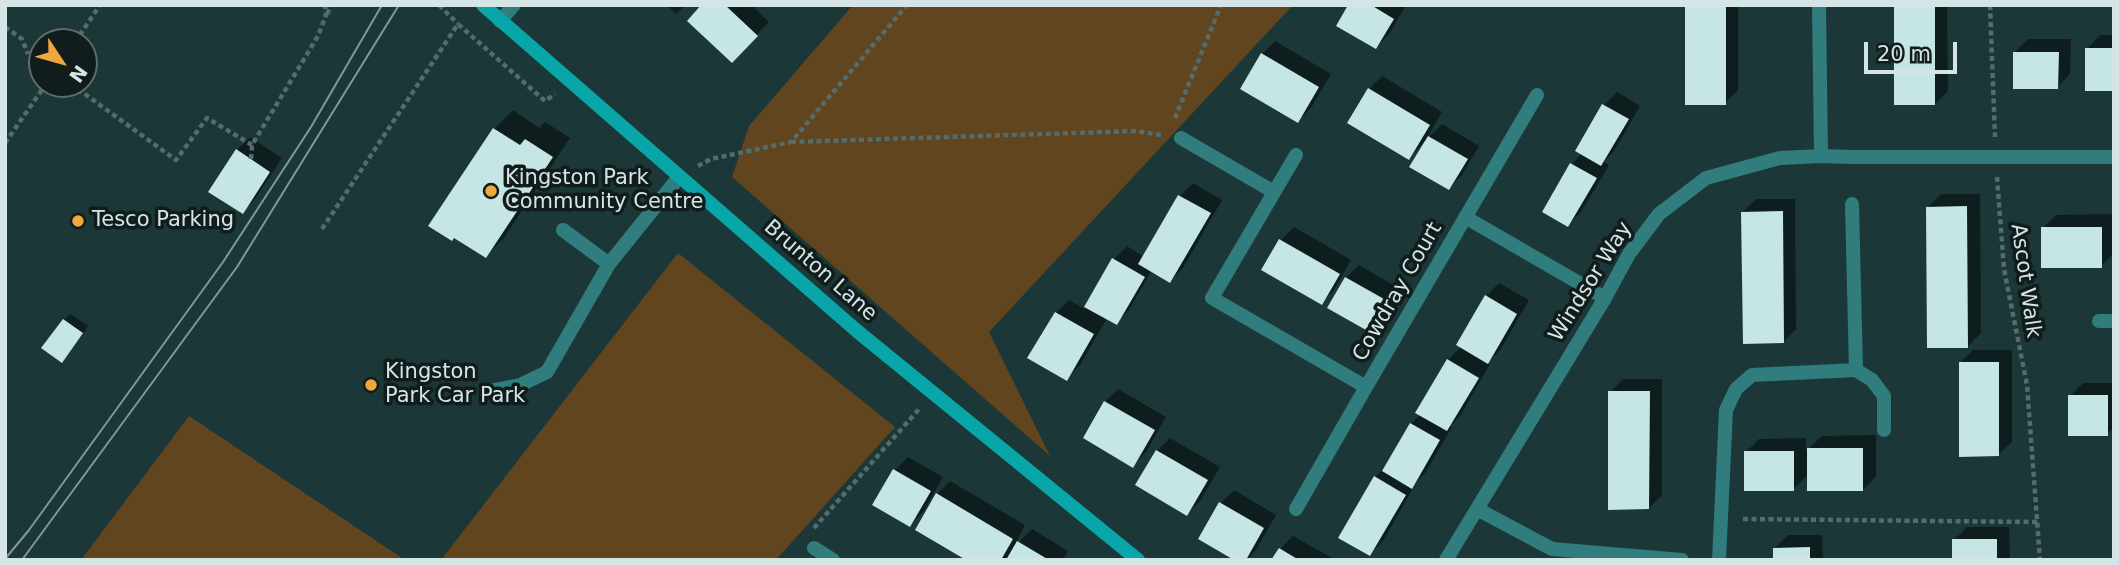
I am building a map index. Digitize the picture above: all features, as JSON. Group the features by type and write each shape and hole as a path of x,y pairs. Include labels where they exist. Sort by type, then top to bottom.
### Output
{"street":[{"name":"Brunton Lane","path":"483,5 858,331 1138,560"},
{"path":"500,22 514,5"},
{"path":"1819,5 1821,156"},
{"name":"Cowdray Court","path":"1296,509 1537,95"},
{"path":"1174,137 1274,192"},
{"name":"Cowdray Court","path":"1296,155 1212,298 1366,387"},
{"name":"Windsor Way","path":"1446,560 1629,254 1659,214 1706,178 1780,158 2114,157"},
{"path":"489,391 520,385 547,372 609,264 679,177"},
{"path":"1852,204 1856,370"},
{"name":"Cowdray Court","path":"1465,217 1605,298"},
{"path":"563,230 609,264"},
{"path":"1719,560 1726,410 1736,389 1752,375 1856,370 1872,380 1884,396 1884,430"},
{"path":"1477,509 1552,550 1682,560"},
{"path":"814,548 833,560"}],"path":[{"path":"84,28 100,5"},
{"path":"326,5 326,15"},
{"path":"251,159 252,145 318,36 332,5"},
{"path":"439,5 545,101 571,83"},
{"path":"791,142 907,5"},
{"path":"679,177 711,159 791,142 1137,131 1174,137 1221,5"},
{"name":"Ascot Walk","path":"1990,5 1995,157 2004,269 2027,385 2040,560"},
{"path":"322,229 458,24"},
{"path":"5,27 22,39 28,54"},
{"path":"5,143 36,98"},
{"path":"90,98 176,160 207,118 252,145"},
{"path":"811,531 934,392"},
{"path":"1721,519 2038,522"}],"shaded area":[{"path":"853,5 1293,5 989,332 1050,456 732,177 749,126"},
{"path":"678,253 895,427 776,560 441,560"},
{"path":"189,416 405,560 81,560"}],"building":[{"path":"701,5 725,5 758,36 732,63 687,21"},
{"path":"1348,5 1371,5 1394,19 1376,49 1336,26"},
{"path":"1685,5 1726,5 1726,105 1685,105"},
{"path":"1894,5 1935,5 1935,105 1894,105"},
{"path":"2085,48 2114,48 2114,91 2085,91"},
{"path":"2013,52 2059,52 2058,89 2013,89"},
{"path":"1261,53 1319,87 1298,123 1240,89"},
{"path":"1368,88 1430,125 1409,160 1347,123"},
{"path":"1602,104 1629,119 1601,166 1575,151"},
{"name":"Kingston Park Community Centre","path":"493,128 520,145 525,139 553,157 486,258 428,226"},
{"path":"1428,136 1468,159 1449,190 1409,167"},
{"path":"236,149 270,172 243,214 208,192"},
{"path":"1570,163 1597,178 1568,227 1542,212"},
{"path":"1178,195 1211,213 1170,283 1138,264"},
{"path":"1967,206 1968,348 1927,348 1926,207"},
{"path":"1783,211 1784,343 1743,344 1741,212"},
{"path":"2041,227 2102,227 2102,268 2041,268"},
{"path":"1279,239 1340,274 1322,305 1261,270"},
{"path":"1112,258 1145,277 1117,325 1084,307"},
{"path":"1345,277 1384,299 1366,330 1327,308"},
{"path":"1485,295 1517,314 1488,364 1456,345"},
{"path":"1055,312 1094,334 1067,381 1027,358"},
{"path":"63,319 83,333 62,363 41,348"},
{"path":"1447,359 1479,378 1447,431 1415,413"},
{"path":"1959,362 1999,362 1999,456 1959,457"},
{"path":"1608,391 1650,391 1649,509 1608,510"},
{"path":"2068,395 2108,395 2108,436 2068,436"},
{"path":"1104,401 1155,430 1133,468 1083,438"},
{"path":"1410,423 1440,440 1412,489 1382,471"},
{"path":"1807,448 1863,448 1863,491 1807,491"},
{"path":"1156,450 1208,480 1187,516 1135,485"},
{"path":"1744,451 1794,451 1794,491 1744,491"},
{"path":"893,469 931,491 910,527 872,505"},
{"path":"1374,476 1406,495 1370,556 1338,538"},
{"path":"936,493 1013,539 1001,560 966,560 915,530"},
{"path":"1219,502 1264,528 1246,560 1234,560 1198,539"},
{"path":"1952,539 1997,539 1997,560 1952,560"},
{"path":"1017,541 1049,560 1006,560"},
{"path":"1810,547 1810,560 1773,560 1773,548"},
{"path":"1279,548 1299,560 1271,560"}],"tram line":[{"path":"5,559 29,530 223,262 311,127 382,5"},
{"path":"22,560 237,267 399,5"}],"place":[{"name":"Kingston Park Community Centre","path":"491,191"},
{"name":"Tesco Parking","path":"78,221"},
{"name":"Kingston Park Car Park","path":"371,385"}]}
